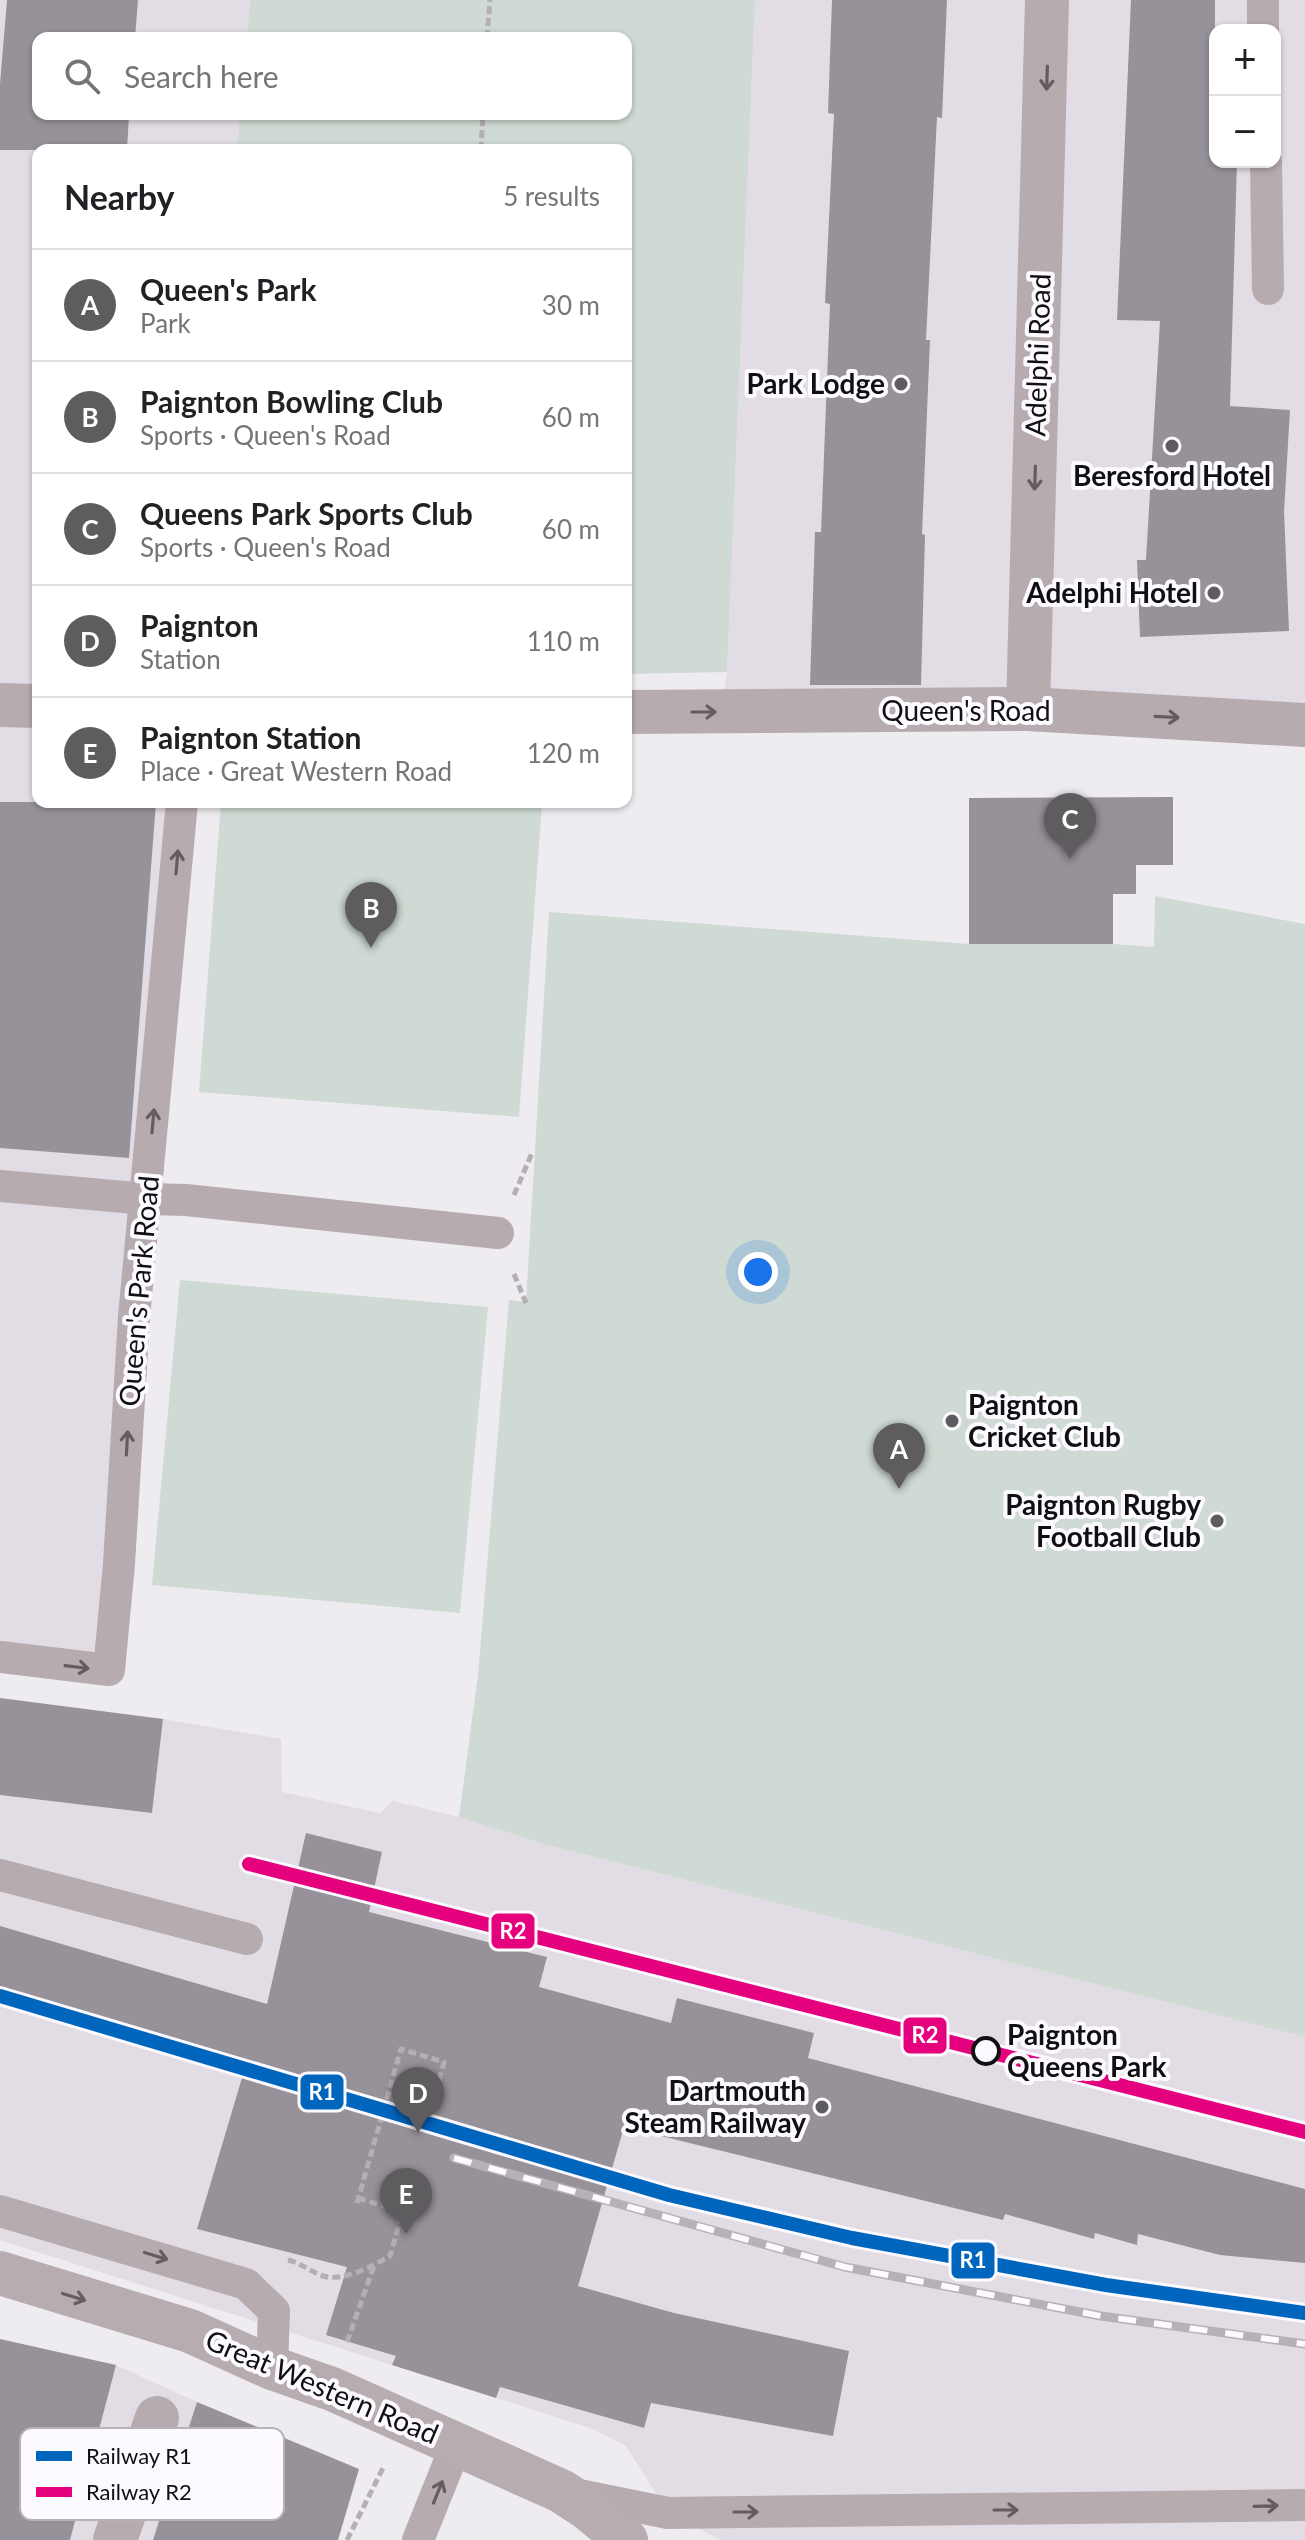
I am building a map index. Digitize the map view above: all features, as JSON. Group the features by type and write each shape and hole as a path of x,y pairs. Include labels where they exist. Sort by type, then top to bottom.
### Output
{"main road":[{"name":"Great Western Road","path":"0,2273 190,2331 272,2368 332,2389 561,2491 626,2540"}],"street":[{"name":"Adelphi Road","path":"1028,709 1047,0"},
{"path":"0,705 32,706"},
{"name":"Queen's Road","path":"632,712 1028,709 1305,725"},
{"path":"154,2428 157,2418"},
{"path":"115,2540 122,2520"}],"lane":[{"path":"1263,0 1263,24"},
{"path":"1266,168 1268,289"},
{"name":"Queen's Park Road","path":"0,1657 109,1670 119,1564 134,1317 181,808"},
{"path":"0,1186 186,1200 498,1233"},
{"path":"0,1875 247,1939"},
{"path":"0,2211 246,2284 274,2311 272,2368"},
{"path":"418,2540 457,2443"},
{"path":"561,2491 668,2513 1305,2505"}],"path":[{"path":"487,32 490,0"},
{"path":"481,144 483,120"},
{"path":"402,2212 357,2201 401,2049 444,2062 431,2111"},
{"path":"282,2258 325,2277 374,2266 390,2256 416,2167"},
{"path":"354,2318 374,2266"},
{"path":"347,2540 406,2422"}],"shaded area":[{"path":"0,0 250,0 247,32 32,32 32,120 240,120 238,144 32,144 32,808 181,808 109,1670 0,1657"},
{"path":"250,0 755,0 727,672 632,674 632,144 238,144 240,120 632,120 632,32 247,32"},
{"path":"755,0 1305,0 1305,725 721,712 727,672"},
{"path":"221,808 542,808 519,1117 199,1092"},
{"name":"Paignton Cricket Club","path":"1155,896 1305,924 1305,2037 544,1844 459,1817 478,1675 509,1300 526,1302 549,912 969,944 1154,947"},
{"path":"180,1280 488,1307 460,1613 152,1585"},
{"path":"163,1719 281,1739 282,1792 380,1813 393,1801 459,1817 544,1844 1305,2037 1305,2540 721,2540 668,2513 626,2446 590,2428 0,2240 0,1795 152,1813"},
{"path":"0,2339 118,2366 261,2428 20,2428 20,2520 284,2520 284,2438 334,2458 307,2540 0,2540"}],"building":[{"path":"7,0 138,0 135,32 32,32 32,120 129,120 127,144 32,144 32,150 0,150 0,84"},
{"path":"832,0 947,0 942,118 937,117 926,340 930,340 922,534 925,535 921,685 810,685 815,532 821,532 830,304 825,303 834,114 828,113"},
{"path":"1131,0 1215,0 1215,24 1209,24 1209,168 1237,168 1230,406 1290,410 1284,512 1289,631 1140,637 1137,560 1146,560 1160,321 1117,320"},
{"path":"1173,797 1173,865 1136,865 1136,894 1113,894 1113,944 969,944 969,798"},
{"path":"0,802 32,802 32,808 156,808 129,1158 0,1148"},
{"path":"0,1698 163,1719 152,1813 0,1795"},
{"path":"306,1833 382,1852 369,1912 547,1957 539,1987 671,2023 677,1998 814,2033 808,2058 1305,2189 1305,2263 1220,2255 1138,2234 1137,2245 1095,2233 1094,2239 1005,2214 1003,2220 624,2127 578,2286 674,2313 849,2351 833,2436 651,2403 644,2428 500,2387 496,2398 392,2365 396,2356 326,2335 347,2267 197,2229 247,2061 0,1989 0,1926 267,2004"},
{"path":"0,2339 116,2365 99,2428 20,2428 20,2520 75,2520 70,2540 0,2540"},
{"path":"197,2402 260,2428 189,2428"},
{"path":"284,2438 359,2469 338,2540 153,2540 159,2520 284,2520"}],"railway":[{"path":"249,1864 1305,2132"},
{"path":"463,2133 669,2195 852,2238 1106,2285 1305,2313"},
{"path":"454,2158 845,2267 1101,2316 1305,2344"}],"rail line":[{"name":"R2","path":"249,1864 1305,2132"},
{"name":"R1","path":"0,1996 669,2195 852,2238 1106,2285 1305,2313"}],"place":[{"name":"Park Lodge","path":"901,384"},
{"name":"Beresford Hotel","path":"1172,446"},
{"name":"Adelphi Hotel","path":"1214,593"},
{"name":"Queens Park Sports Club","path":"1070,859"},
{"name":"Paignton Bowling Club","path":"371,948"},
{"name":"Paignton Cricket Club","path":"952,1421"},
{"name":"Queen's Park","path":"899,1489"},
{"name":"Paignton Rugby Football Club","path":"1217,1521"},
{"name":"Paignton Queens Park","path":"986,2051"},
{"name":"Dartmouth Steam Railway","path":"822,2107"},
{"name":"Paignton","path":"418,2133"},
{"name":"Paignton Station","path":"406,2234"}]}
